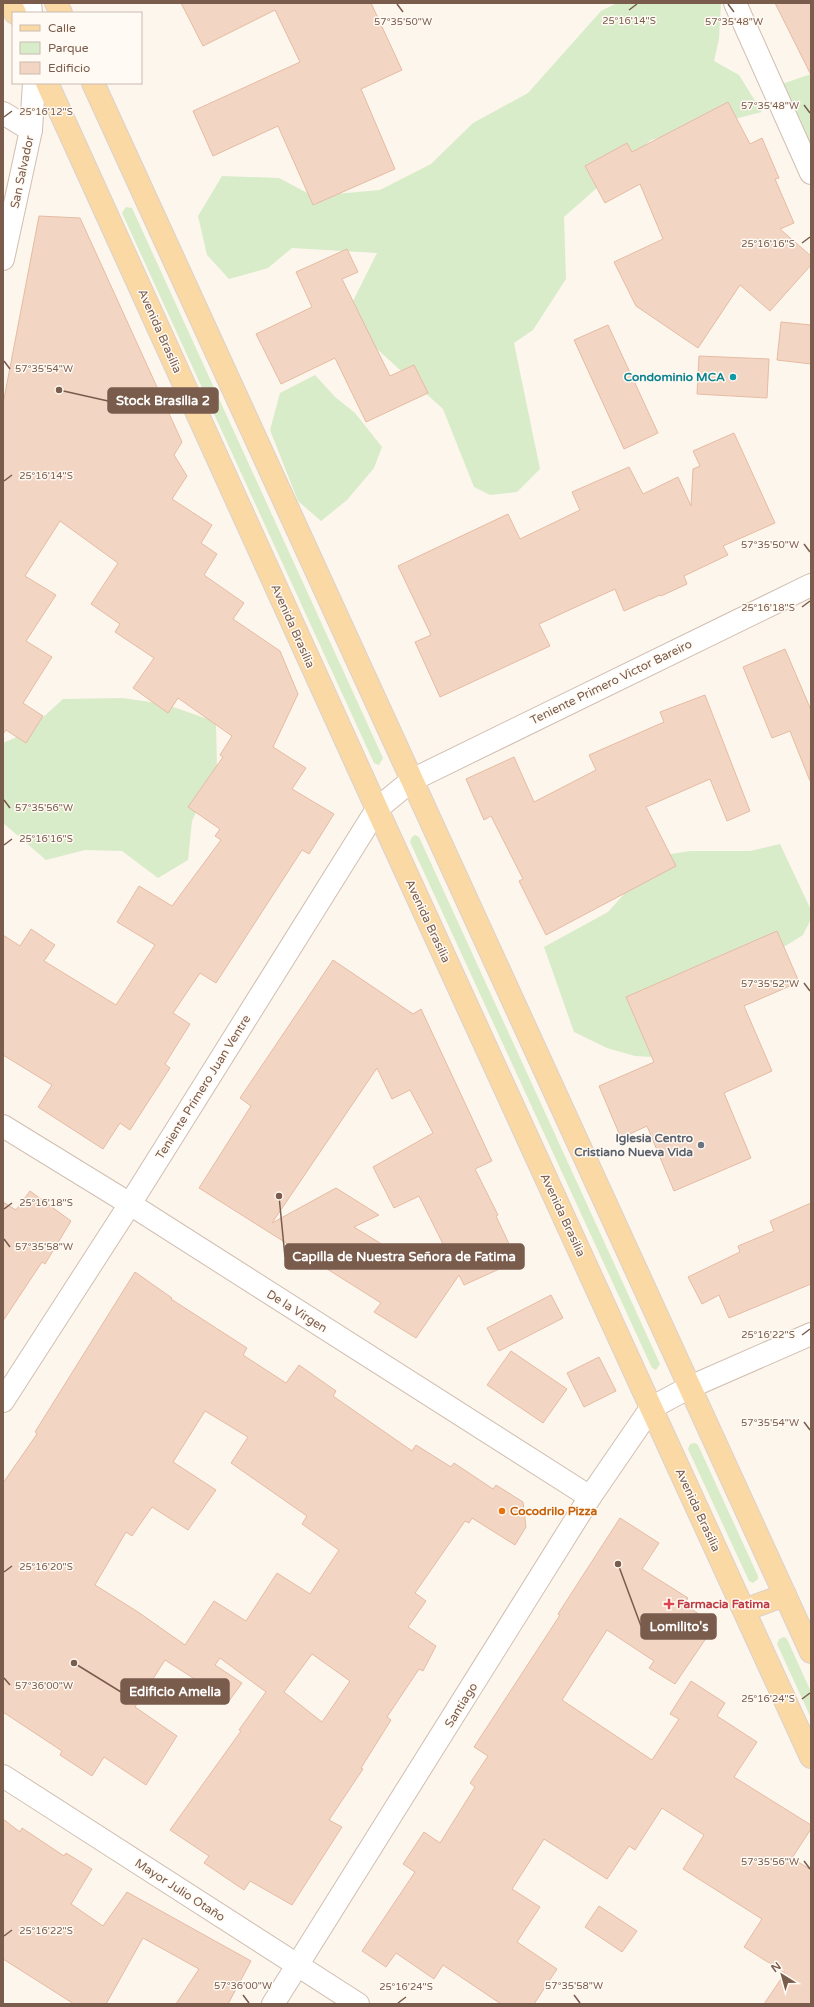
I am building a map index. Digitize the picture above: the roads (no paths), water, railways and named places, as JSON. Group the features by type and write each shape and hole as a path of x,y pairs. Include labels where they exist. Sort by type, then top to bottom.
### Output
{"main road":[{"path":"10,3 14,12"},
{"name":"Avenida Brasilia","path":"47,84 376,809 811,1757"},
{"path":"93,84 811,1652"},
{"path":"744,1610 785,1595"}],"street":[{"path":"735,3 811,173"},
{"name":"San Salvador","path":"3,259 31,130 34,84"},
{"path":"3,113 31,130"},
{"name":"Teniente Primero Victor Bareiro","path":"412,780 811,584"},
{"name":"Teniente Primero Juan Ventre","path":"3,1401 130,1204 376,809 412,780"},
{"name":"De la Virgen","path":"3,1126 130,1204 590,1497"},
{"path":"651,1408 690,1387 811,1334"},
{"name":"Santiago","path":"273,2004 590,1497 651,1408"},
{"name":"Mayor Julio Otaño","path":"3,1776 358,2004"}],"place":[{"name":"Condominio MCA","path":"733,377"},
{"name":"Stock Brasilia 2","path":"59,390"},
{"name":"Iglesia Centro Cristiano Nueva Vida","path":"701,1145"},
{"name":"Capilla de Nuestra Señora de Fatima","path":"279,1196"},
{"name":"Cocodrilo Pizza","path":"502,1511"},
{"name":"Lomilito's","path":"618,1564"},
{"name":"Farmacia Fatima","path":"669,1604"},
{"name":"Edificio Amelia","path":"74,1663"}]}
